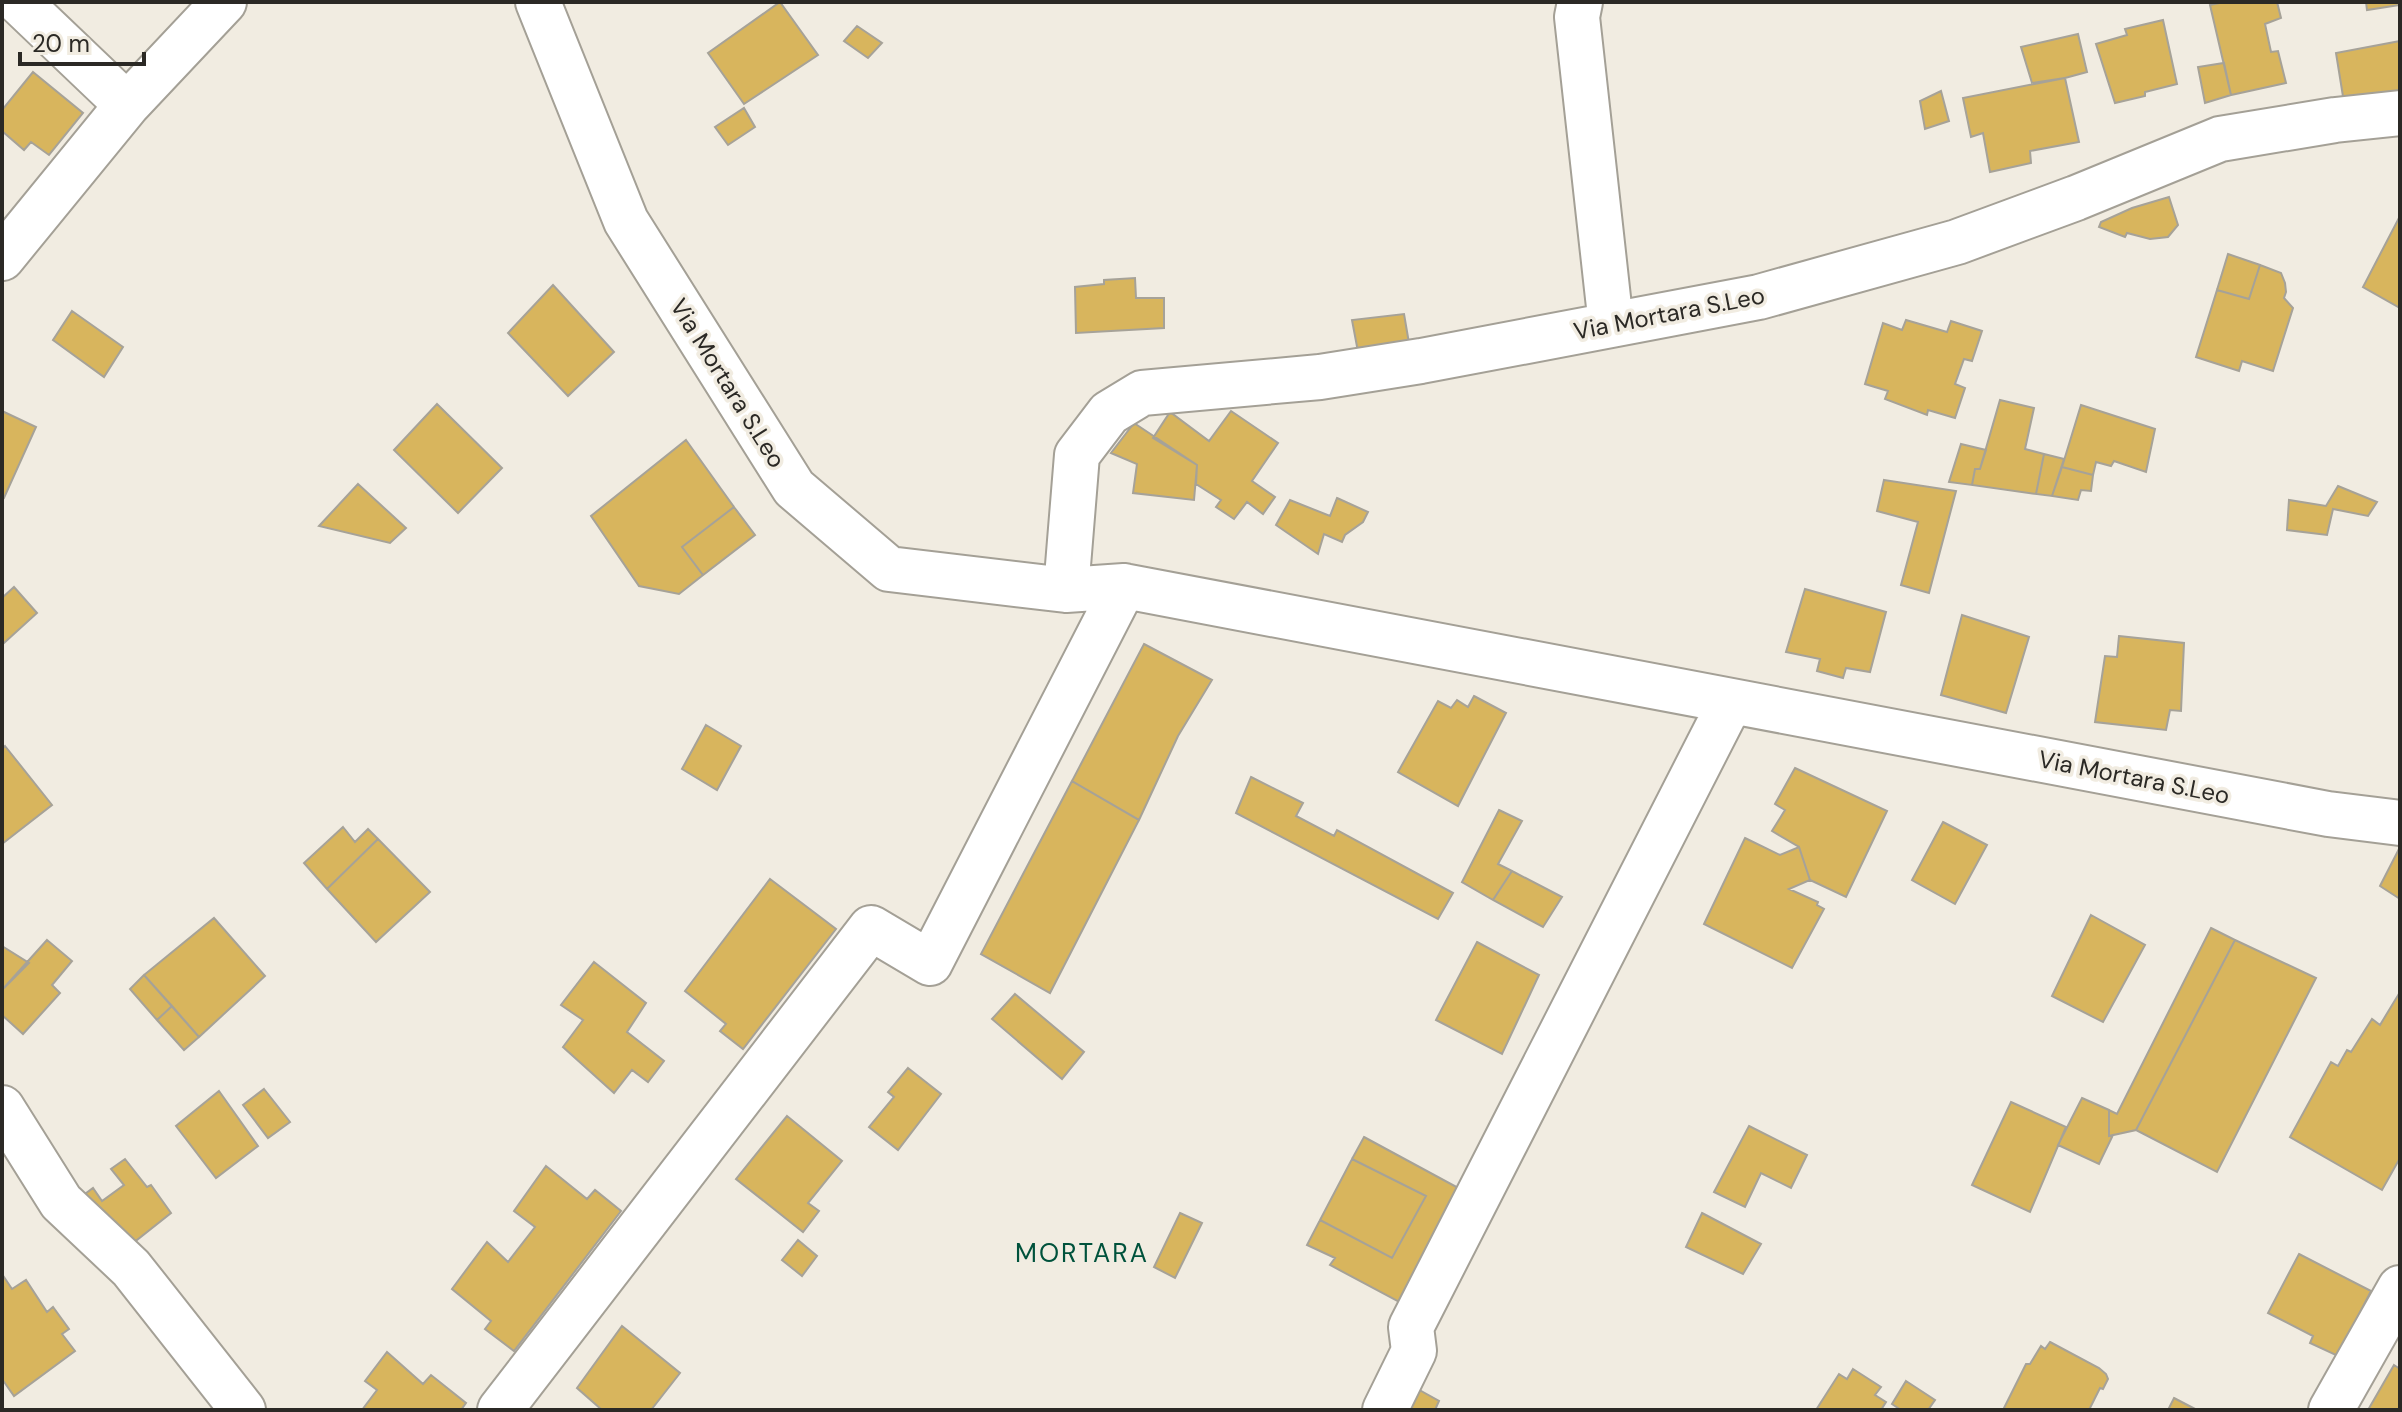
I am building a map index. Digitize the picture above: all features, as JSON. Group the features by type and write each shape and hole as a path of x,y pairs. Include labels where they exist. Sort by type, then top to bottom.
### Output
{"street":[{"path":"19,2 127,105"},
{"path":"2,258 127,105 224,2"},
{"name":"Via Mortara S.Leo","path":"538,2 626,221 794,488 889,569 1066,590 1124,586 2328,814 2400,823"},
{"path":"1580,2 1577,17 1611,325"},
{"name":"Via Mortara S.Leo","path":"1066,590 1077,455 1109,413 1142,393 1320,377 1759,297 1957,242 2076,198 2220,139 2400,113"},
{"path":"500,1410 871,928 930,963 1124,586"},
{"path":"1385,1410 1414,1351 1411,1327 1731,701"},
{"path":"2,1108 61,1202 131,1268 243,1410"},
{"path":"2331,1410 2400,1288"}],"building":[{"path":"780,2 818,55 744,104 708,53"},
{"path":"2277,2 2281,18 2265,24 2271,52 2278,51 2286,83 2231,95 2210,5"},
{"path":"2366,2 2400,2 2400,5 2367,10"},
{"path":"2163,20 2177,84 2115,103 2096,44 2127,35 2125,29"},
{"path":"857,26 882,43 868,58 844,41"},
{"path":"2078,34 2087,72 2032,83 2021,47"},
{"path":"2400,41 2400,106 2346,115 2336,53"},
{"path":"2224,63 2231,95 2205,103 2198,67"},
{"path":"33,72 83,113 49,155 31,142 24,150 2,131 2,110"},
{"path":"2065,78 2079,142 2030,151 2031,163 1990,172 1983,133 1971,137 1963,98"},
{"path":"1941,91 1949,121 1925,129 1920,101"},
{"path":"744,108 755,127 728,145 715,127"},
{"path":"2169,197 2178,225 2168,237 2150,239 2127,233 2125,237 2099,227 2101,222 2132,208"},
{"path":"2400,216 2400,308 2363,287"},
{"path":"2228,254 2260,265 2249,299 2217,290"},
{"path":"2260,265 2281,273 2285,283 2284,298 2293,308 2273,371 2242,361 2239,371 2196,357 2217,290 2249,299"},
{"path":"1135,278 1136,298 1164,298 1164,328 1076,333 1075,287 1104,284 1104,280"},
{"path":"553,285 614,352 568,396 508,333"},
{"path":"72,311 123,347 104,377 53,340"},
{"path":"1404,314 1410,349 1359,357 1352,320"},
{"path":"1906,320 1947,332 1951,321 1982,331 1972,361 1964,359 1955,384 1965,388 1955,418 1928,410 1927,415 1885,399 1888,391 1865,384 1883,323 1902,330"},
{"path":"2000,400 2034,408 2025,449 2044,454 2036,494 1972,485 1975,469 1980,469"},
{"path":"437,404 502,468 458,513 394,450"},
{"path":"2081,405 2155,429 2146,472 2114,461 2111,466 2096,462 2093,475 2062,467"},
{"path":"2,411 36,427 4,498 2,497"},
{"path":"1231,411 1278,443 1252,481 1275,497 1263,514 1247,502 1234,519 1216,507 1221,500 1196,484 1197,465 1153,438 1170,412 1209,441"},
{"path":"1134,423 1197,465 1194,500 1133,493 1137,464 1111,453"},
{"path":"686,440 734,507 682,547 703,575 679,594 639,586 591,516"},
{"path":"1961,444 1986,450 1980,469 1975,469 1972,485 1949,482"},
{"path":"2044,454 2064,459 2052,496 2036,494"},
{"path":"2062,467 2093,475 2091,491 2081,490 2078,500 2052,496"},
{"path":"1884,480 1956,491 1929,593 1901,585 1918,522 1877,511"},
{"path":"358,484 406,528 390,543 319,526"},
{"path":"2338,486 2377,502 2368,516 2333,509 2327,535 2287,530 2289,500 2326,506"},
{"path":"1337,498 1368,512 1363,522 1345,535 1342,542 1324,534 1318,554 1276,525 1290,500 1330,516"},
{"path":"734,507 755,535 703,575 682,547"},
{"path":"14,587 37,613 4,643 2,598"},
{"path":"1805,589 1886,612 1870,672 1846,668 1843,678 1817,671 1820,659 1786,652"},
{"path":"1962,615 2029,637 2006,713 1941,695"},
{"path":"2119,636 2184,643 2181,711 2170,710 2166,730 2095,722 2105,656 2117,657"},
{"path":"1144,644 1212,680 1178,736 1139,820 1072,781"},
{"path":"1474,696 1506,713 1458,806 1398,772 1438,701 1451,708 1457,700 1468,707"},
{"path":"706,725 741,746 717,790 682,769"},
{"path":"5,746 52,805 2,844 2,749"},
{"path":"1795,768 1887,811 1846,897 1810,880 1799,847 1772,831 1785,810 1775,804"},
{"path":"1251,777 1303,803 1296,816 1334,836 1337,830 1453,893 1438,919 1236,813"},
{"path":"1072,781 1139,820 1050,993 981,954"},
{"path":"1499,810 1522,821 1498,864 1512,871 1493,900 1462,882"},
{"path":"1943,822 1987,845 1955,904 1912,880"},
{"path":"343,827 355,842 368,829 378,839 327,889 304,863"},
{"path":"1745,838 1780,855 1799,847 1810,880 1789,889 1818,902 1817,905 1824,909 1792,968 1704,924"},
{"path":"378,839 430,892 376,942 327,889"},
{"path":"2400,847 2400,899 2380,886"},
{"path":"1512,871 1562,897 1543,927 1493,900"},
{"path":"770,879 836,929 743,1049 720,1031 726,1024 685,991"},
{"path":"2091,915 2145,945 2103,1022 2052,996"},
{"path":"214,918 265,976 199,1037 144,975"},
{"path":"2211,928 2235,940 2136,1130 2109,1136 2109,1110 2117,1114"},
{"path":"47,940 72,961 52,985 60,993 23,1034 2,1015 2,990"},
{"path":"2235,940 2316,978 2217,1172 2136,1130"},
{"path":"1477,942 1539,975 1502,1054 1436,1020"},
{"path":"2,946 29,963 2,990"},
{"path":"594,962 646,1003 627,1032 664,1061 648,1082 632,1070 614,1093 563,1047 583,1020 561,1005"},
{"path":"144,975 172,1006 157,1020 130,989"},
{"path":"2400,992 2400,1158 2382,1190 2290,1137 2331,1062 2338,1066 2372,1019 2380,1025"},
{"path":"1015,994 1084,1052 1062,1079 992,1019"},
{"path":"172,1006 199,1037 184,1050 157,1020"},
{"path":"908,1068 941,1094 898,1150 869,1127 894,1097 888,1092"},
{"path":"264,1089 290,1122 268,1138 243,1105"},
{"path":"219,1091 258,1146 216,1178 176,1126"},
{"path":"2082,1098 2109,1110 2109,1136 2113,1135 2099,1164 2058,1145"},
{"path":"2011,1102 2066,1127 2030,1212 1972,1185"},
{"path":"787,1116 842,1161 808,1203 819,1211 803,1232 736,1179"},
{"path":"1749,1126 1807,1155 1791,1188 1761,1173 1745,1207 1714,1192"},
{"path":"1364,1137 1462,1190 1403,1304 1330,1265 1335,1258 1307,1245 1320,1220 1392,1258 1426,1196 1352,1159"},
{"path":"125,1159 147,1187 151,1185 171,1213 123,1251 81,1197 93,1188 102,1201 124,1185 111,1169"},
{"path":"1352,1159 1426,1196 1392,1258 1320,1220"},
{"path":"546,1166 587,1199 595,1190 621,1211 514,1351 485,1329 491,1321 452,1289 487,1242 508,1262 535,1227 514,1211"},
{"path":"1180,1213 1202,1223 1175,1278 1154,1267"},
{"path":"1702,1213 1761,1244 1743,1274 1686,1247"},
{"path":"798,1240 817,1256 802,1276 782,1260"},
{"path":"2299,1254 2371,1291 2338,1356 2310,1343 2313,1336 2268,1313"},
{"path":"2,1274 12,1289 26,1280 47,1312 53,1307 69,1329 62,1334 75,1351 14,1396 2,1379"},
{"path":"622,1326 680,1373 651,1410 602,1410 577,1388"},
{"path":"2050,1342 2106,1374 2108,1379 2089,1410 2003,1410 2026,1364 2030,1364 2041,1346 2045,1349"},
{"path":"387,1352 423,1384 431,1375 466,1403 461,1410 362,1410 377,1390 365,1381"},
{"path":"2394,1365 2400,1369 2400,1410 2368,1410"},
{"path":"1853,1369 1881,1387 1875,1395 1886,1402 1881,1410 1816,1410 1839,1374 1847,1379"},
{"path":"1906,1381 1935,1400 1928,1410 1901,1410 1892,1404"},
{"path":"1414,1387 1439,1401 1435,1410 1402,1410"},
{"path":"2174,1398 2197,1410 2168,1410"}],"district":[{"name":"MORTARA","path":"1082,1253"}]}
